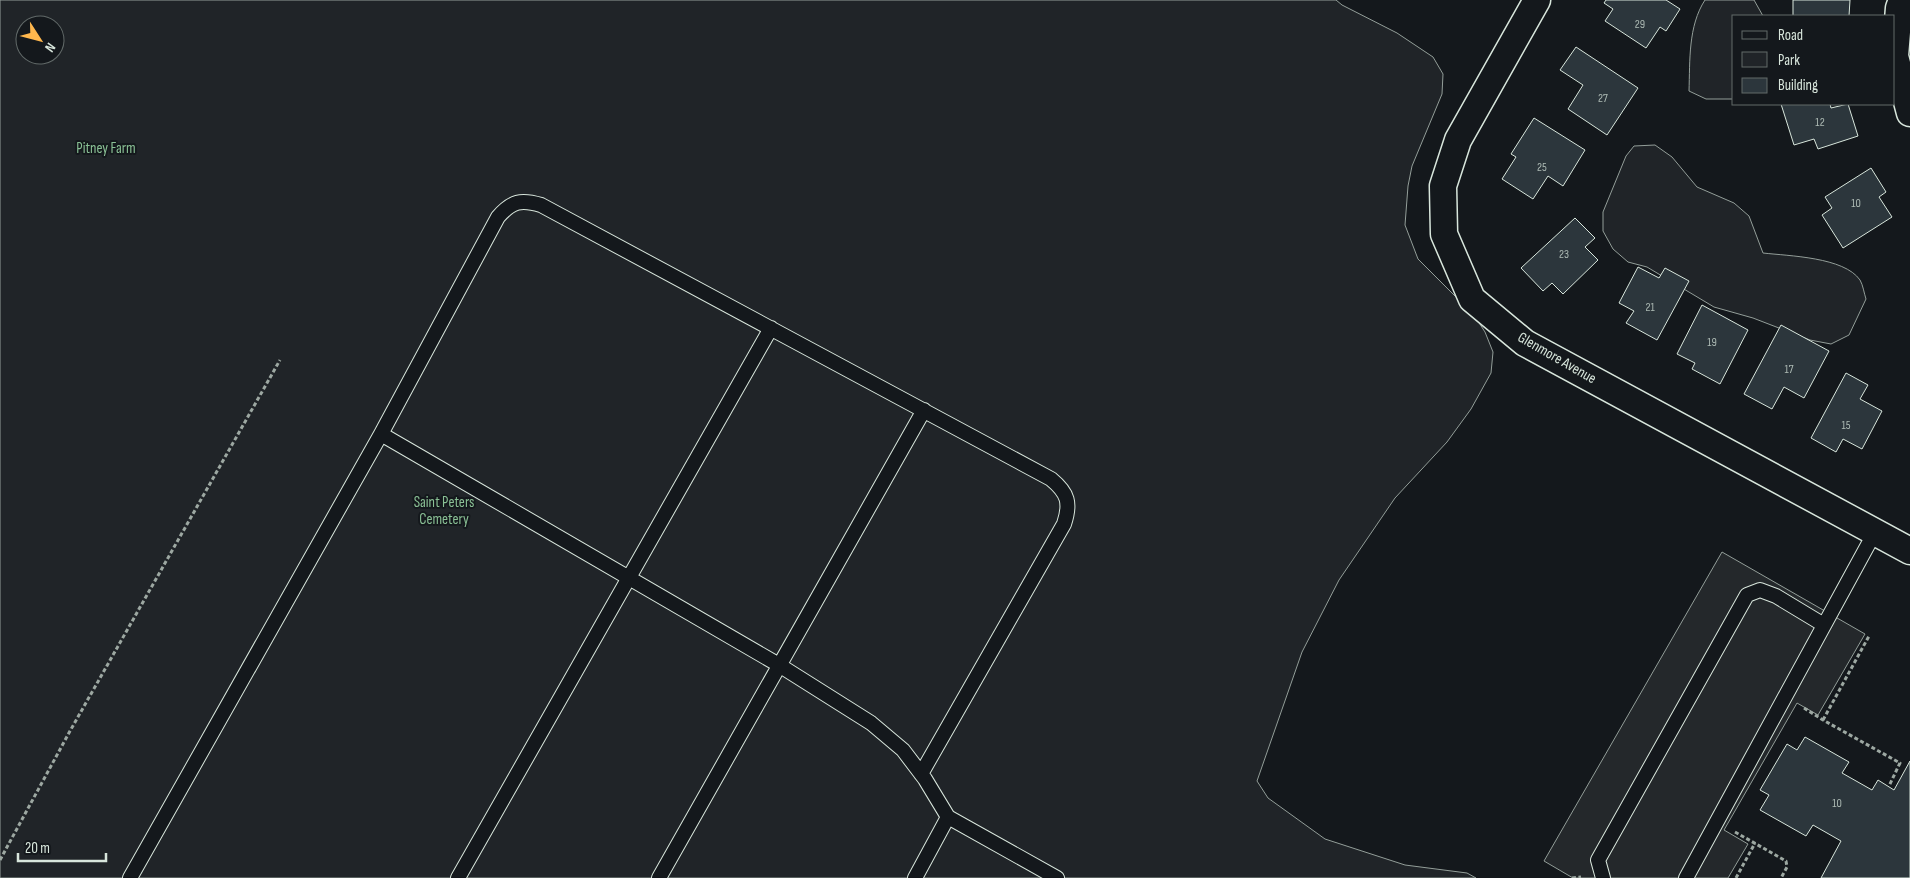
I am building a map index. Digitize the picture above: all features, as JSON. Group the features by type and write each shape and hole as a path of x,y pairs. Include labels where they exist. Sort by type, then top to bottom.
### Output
{"street":[{"name":"Glenmore Avenue","path":"1537,0 1458,140 1443,186 1444,234 1472,299 1525,343 1910,551"},
{"path":"1902,0 1899,8 1895,56 1910,113"}],"lane":[{"path":"130,878 381,434 498,217 506,208 517,202 529,201 541,205 924,410 1051,479 1061,487 1067,499 1068,512 1064,524 921,774"},
{"path":"458,878 771,328"},
{"path":"659,878 924,410"},
{"path":"381,434 779,665 871,722 903,750 921,774 948,818 1057,878"},
{"path":"1686,878 1875,532"},
{"path":"1603,878 1598,860 1747,595 1760,590 1776,596 1824,625"},
{"path":"915,878 948,818"}],"path":[{"path":"0,860 70,731 280,360"},
{"path":"1823,720 1869,636"},
{"path":"1801,705 1823,720 1900,763 1889,786"},
{"path":"1731,829 1786,861 1787,867 1781,878"},
{"path":"1736,878 1755,843"}],"green space":[{"path":"0,0 1336,0 1342,5 1397,33 1433,57 1443,74 1442,94 1412,166 1408,186 1405,225 1418,259 1474,315 1485,332 1493,352 1491,373 1471,409 1447,442 1395,498 1339,580 1302,652 1257,781 1268,798 1325,839 1405,865 1467,873 1476,878 0,878"},
{"path":"1705,0 1754,0 1762,15 1732,15 1732,99 1706,99 1689,91 1691,44 1699,10"},
{"path":"1655,145 1672,157 1697,187 1734,203 1749,216 1763,253 1815,259 1842,266 1852,272 1860,280 1866,299 1849,335 1831,344 1810,340 1753,318 1714,307 1647,267 1628,262 1613,249 1603,231 1603,212 1626,156 1634,146"}],"shaded area":[{"path":"1722,552 1865,634 1818,715 1797,703 1724,830 1748,844 1728,878 1573,878 1544,861"}],"building":[{"path":"1606,0 1666,0 1680,9 1666,31 1660,27 1646,48 1605,21 1613,9 1604,3"},
{"path":"1793,0 1850,0 1849,15 1793,15"},
{"path":"1576,47 1638,88 1607,135 1568,109 1583,85 1560,70"},
{"path":"1781,105 1830,105 1831,108 1848,105 1858,136 1818,149 1814,139 1794,145"},
{"path":"1534,118 1585,150 1563,186 1548,176 1533,199 1502,179 1516,157 1511,154"},
{"path":"1871,168 1886,192 1879,197 1892,217 1843,248 1822,215 1832,208 1825,197"},
{"path":"1575,218 1595,238 1585,247 1598,260 1563,294 1552,283 1543,291 1521,268"},
{"path":"1638,267 1659,278 1665,268 1689,281 1657,340 1626,323 1634,311 1619,303"},
{"path":"1702,305 1748,330 1720,384 1692,369 1695,363 1677,354"},
{"path":"1781,325 1829,351 1804,398 1784,387 1772,409 1744,394"},
{"path":"1846,373 1868,385 1860,399 1882,411 1862,449 1843,439 1836,452 1811,438"},
{"path":"1805,737 1849,762 1842,773 1872,790 1878,780 1894,790 1910,761 1910,878 1821,878 1841,841 1813,825 1806,836 1760,810 1769,795 1760,790 1787,744 1797,750"}],"park label":[{"name":"Pitney Farm","path":"106,148"},
{"name":"Saint Peters Cemetery","path":"444,510"}]}
